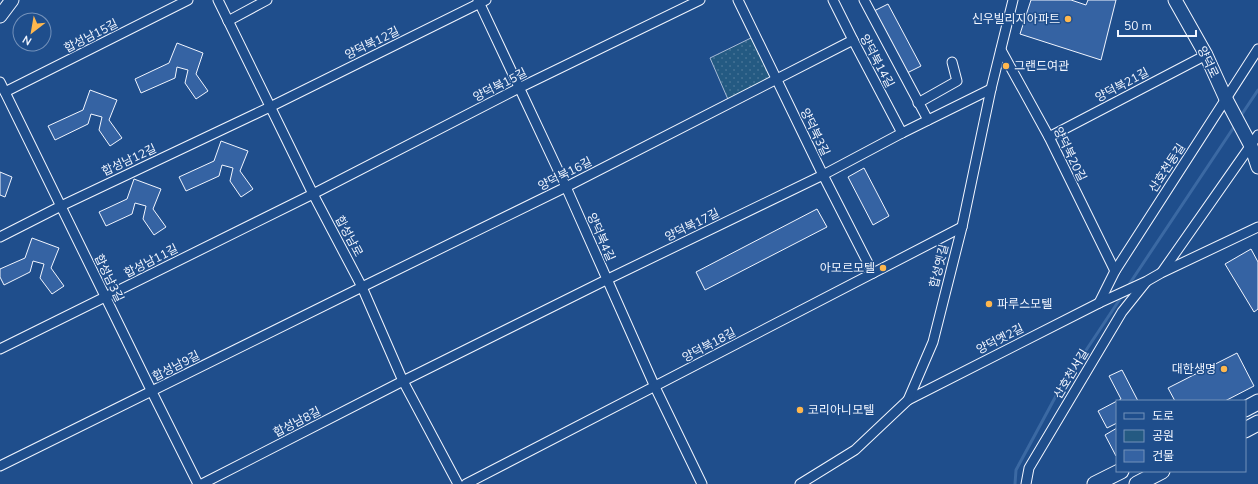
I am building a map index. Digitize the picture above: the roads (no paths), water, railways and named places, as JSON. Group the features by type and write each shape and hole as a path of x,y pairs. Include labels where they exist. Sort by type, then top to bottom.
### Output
{"main road":[{"path":"0,16 12,0"},
{"name":"양덕로","path":"1176,0 1206,55 1227,101 1252,140"},
{"path":"1252,140 1258,167"},
{"path":"1246,408 1258,402"},
{"path":"1246,430 1258,424"},
{"path":"1095,484 1119,472"},
{"path":"1137,484 1160,472"}],"street":[{"name":"합성남15길","path":"5,92 188,0"},
{"name":"합성남로","path":"218,0 312,194 362,287 403,381 458,484"},
{"path":"228,21 267,0"},
{"name":"양덕북15길","path":"312,194 519,88 700,0"},
{"name":"양덕북3길","path":"738,0 823,175 873,273"},
{"name":"양덕북14길","path":"833,0 902,133"},
{"path":"864,0 928,120"},
{"name":"합성옛길","path":"800,484 855,450 908,400 933,342 962,227 991,89 1013,0"},
{"name":"양덕북4길","path":"481,1 519,88 566,187 654,387 702,484"},
{"name":"양덕북12길","path":"270,107 481,1"},
{"name":"양덕북16길","path":"362,287 566,187 853,40"},
{"name":"산호천동길","path":"1102,302 1114,271 1227,101 1258,49"},
{"name":"양덕북20길","path":"1001,50 1049,137 1114,271"},
{"name":"양덕북21길","path":"1049,137 1206,55"},
{"path":"918,103 957,80 952,62"},
{"name":"합성남3길","path":"0,82 198,484"},
{"name":"양덕북17길","path":"403,381 606,280 823,175 902,133 991,89"},
{"name":"합성남12길","path":"0,237 61,206 270,107"},
{"path":"1161,273 1252,140"},
{"name":"합성남11길","path":"0,349 312,194"},
{"name":"양덕북18길","path":"466,484 962,227"},
{"path":"1147,281 1258,227"},
{"name":"양덕옛2길","path":"908,400 1102,302 1147,281"},
{"name":"산호천서길","path":"1026,484 1029,468 1122,312 1147,281"},
{"name":"합성남9길","path":"0,466 362,287"},
{"name":"합성남8길","path":"202,484 403,381"}],"waterway":[{"path":"1240,117 1258,90"},
{"path":"1128,286 1236,124"},
{"path":"1015,484 1016,470 1057,394 1122,296"}],"place":[{"name":"신우빌리지아파트","path":"1068,19"},
{"name":"그랜드여관","path":"1006,66"},
{"name":"아모르모텔","path":"883,268"},
{"name":"파루스모텔","path":"989,304"},
{"name":"대한생명","path":"1224,369"},
{"name":"코리아니모텔","path":"800,410"}]}
